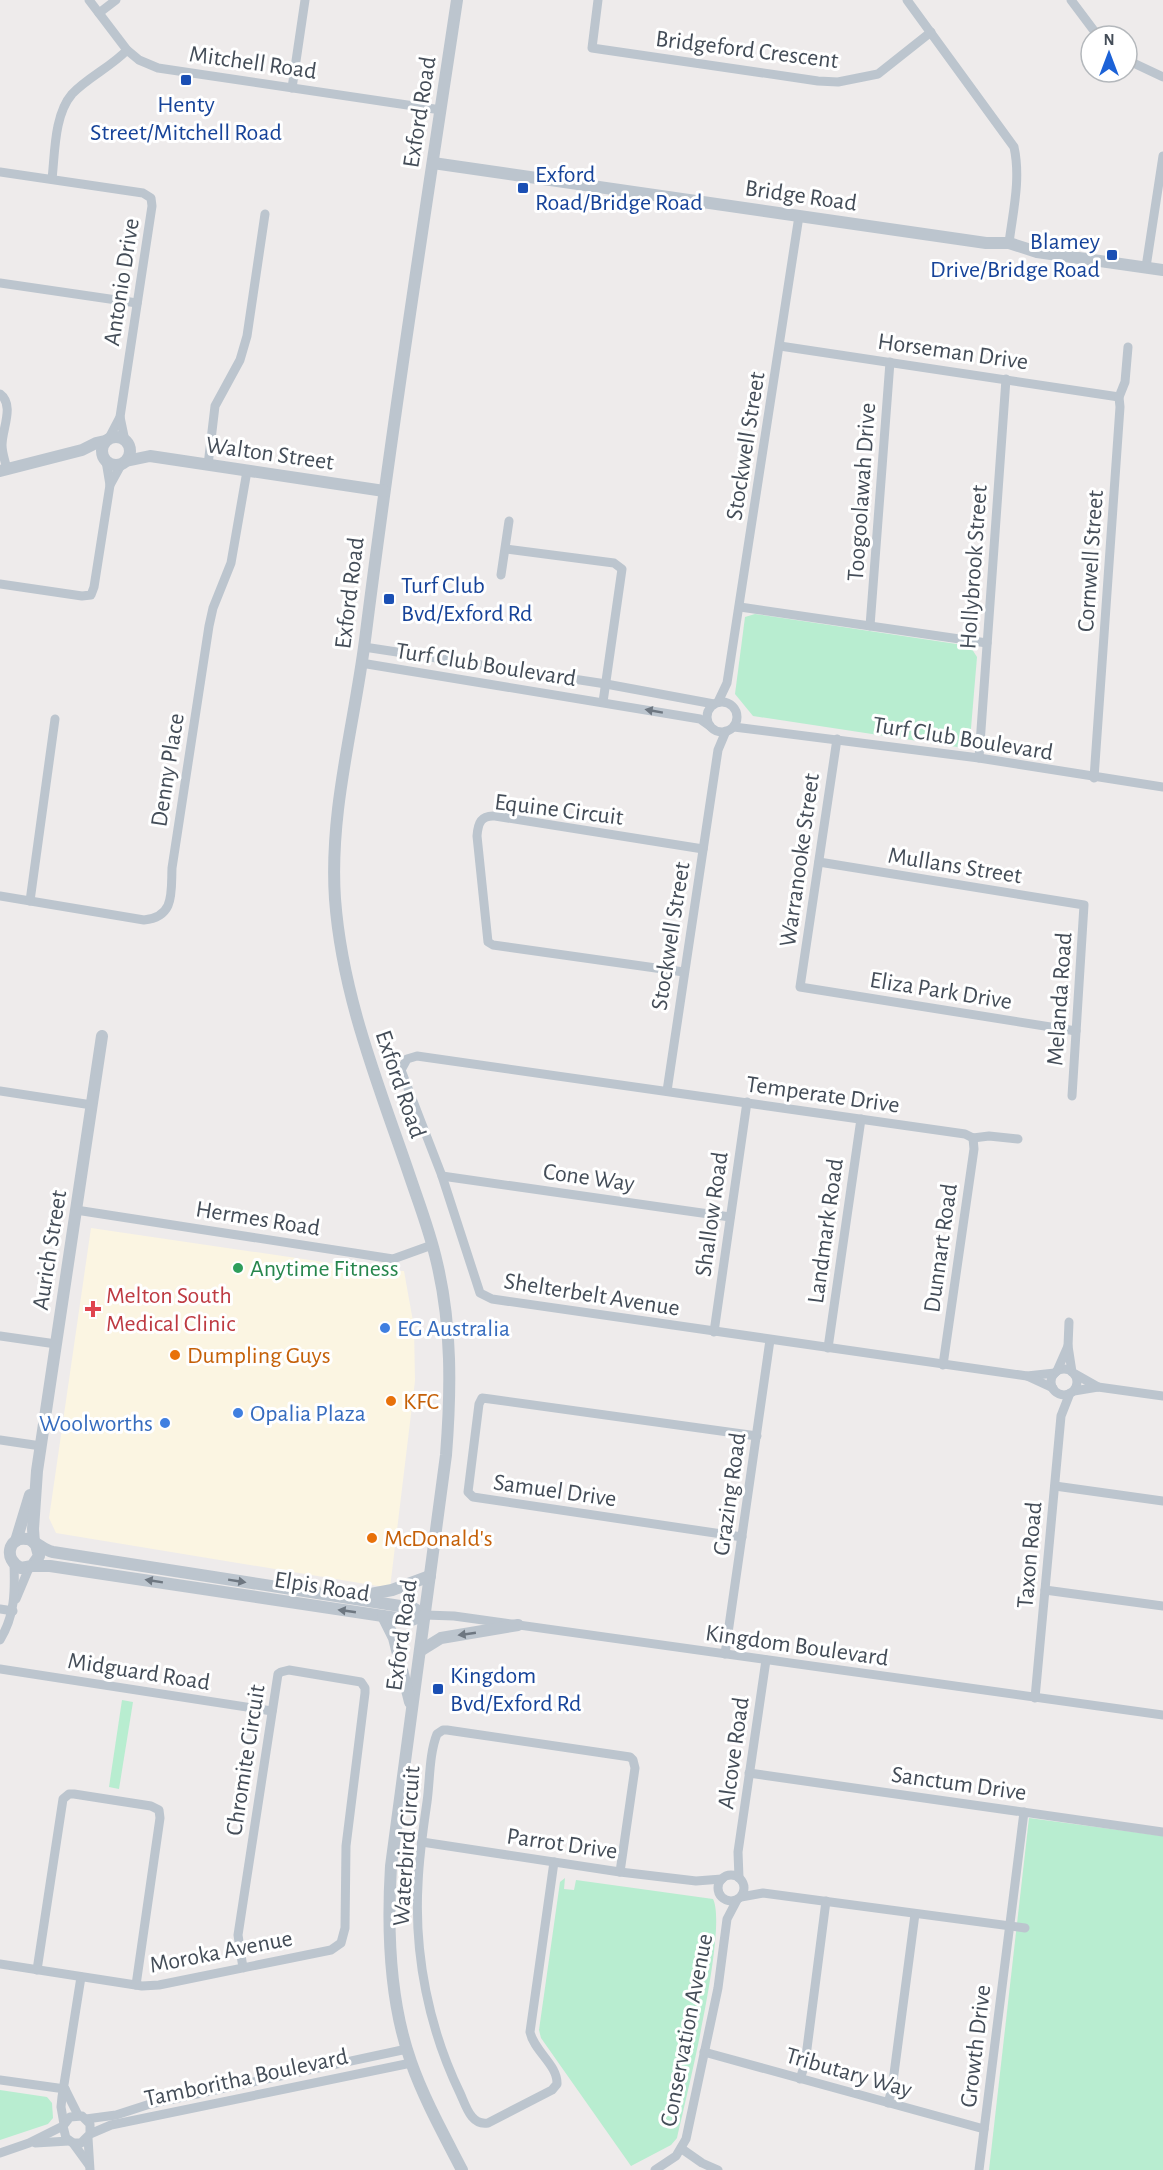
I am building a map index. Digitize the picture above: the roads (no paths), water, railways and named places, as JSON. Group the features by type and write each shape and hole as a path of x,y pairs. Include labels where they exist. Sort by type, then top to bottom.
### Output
{"street":[{"name":"Mitchell Road","path":"89,0 127,50 139,60 158,68 441,110"},
{"path":"99,13 116,0"},
{"path":"292,88 305,0"},
{"name":"Exford Road","path":"458,0 384,491 364,647 344,761 334,873 337,926 348,987 358,1024 432,1245 445,1307 450,1410 391,1866 389,1912 394,1985 411,2064 462,2170"},
{"name":"Bridgeford Crescent","path":"598,0 592,48 818,81 838,82 878,75 931,32"},
{"path":"907,0 1014,147 1018,164 1018,182 1009,243"},
{"path":"1071,0 1089,24"},
{"path":"52,179 60,118 66,105 72,95 119,59 127,50"},
{"path":"1139,66 1163,78"},
{"path":"1146,267 1163,156"},
{"name":"Bridge Road","path":"433,163 986,243 1009,243 1037,252 1163,270"},
{"name":"Antonio Drive","path":"0,172 143,193 151,198 152,206 120,417 107,440"},
{"path":"208,465 215,406 240,360 247,336 265,214"},
{"name":"Stockwell Street","path":"716,703 727,683 740,607 799,216"},
{"path":"0,283 137,303"},
{"name":"Horseman Drive","path":"780,346 1119,397"},
{"name":"Cornwell Street","path":"1094,778 1119,397 1125,382 1128,347"},
{"name":"Toogoolawah Drive","path":"870,626 890,362"},
{"name":"Hollybrook Street","path":"979,758 1006,379"},
{"path":"0,394 8,405 2,443 3,470 82,450 118,437 127,443 129,453 110,485"},
{"name":"Antonio Drive","path":"120,417 127,443"},
{"path":"0,584 82,596 91,594 110,485 102,449 107,440"},
{"name":"Walton Street","path":"127,443 150,456 384,491"},
{"path":"82,450 114,465 124,462"},
{"name":"Walton Street","path":"124,462 150,456"},
{"name":"Denny Place","path":"0,896 144,920 159,916 169,906 172,868 209,626 213,608 231,563 247,471"},
{"path":"501,575 510,521"},
{"path":"506,549 614,563 622,569 603,702"},
{"path":"740,607 987,643"},
{"name":"Turf Club Boulevard","path":"364,647 716,703"},
{"name":"Turf Club Boulevard","path":"361,663 700,719 711,728"},
{"name":"Stockwell Street","path":"727,683 735,710"},
{"path":"726,702 735,710 730,729 711,728 707,716 708,711 716,703 726,702"},
{"name":"Turf Club Boulevard","path":"735,710 757,728"},
{"path":"30,901 55,719"},
{"name":"Stockwell Street","path":"711,728 718,750"},
{"name":"Turf Club Boulevard","path":"730,729 757,728 837,738 1163,788"},
{"name":"Stockwell Street","path":"667,1091 718,750 730,729"},
{"name":"Warranooke Street","path":"800,987 837,738"},
{"name":"Equine Circuit","path":"684,972 493,945 488,942 477,836 478,826 481,819 495,816 703,849"},
{"name":"Mullans Street","path":"819,862 1084,905"},
{"name":"Melanda Road","path":"1072,1096 1084,905"},
{"name":"Eliza Park Drive","path":"800,987 1076,1031"},
{"name":"Aurich Street","path":"35,1544 40,1446 102,1036"},
{"name":"Shelterbelt Avenue","path":"667,1091 417,1056 407,1059 401,1070 442,1176 480,1293 492,1299 1027,1377 1054,1390"},
{"path":"0,1091 92,1105"},
{"name":"Temperate Drive","path":"667,1091 965,1134 973,1138 989,1136 1018,1139"},
{"name":"Shallow Road","path":"714,1332 747,1102"},
{"name":"Landmark Road","path":"828,1348 861,1119"},
{"name":"Dunnart Road","path":"943,1365 974,1149 973,1138"},
{"name":"Cone Way","path":"442,1176 730,1217"},
{"name":"Hermes Road","path":"76,1210 393,1259 432,1245"},
{"path":"1061,1416 1077,1381 1068,1346 1069,1322"},
{"path":"0,1336 56,1344"},
{"name":"Grazing Road","path":"725,1654 770,1340"},
{"path":"1061,1416 1051,1380 1068,1346"},
{"path":"1056,1372 1063,1369 1098,1387"},
{"name":"Shelterbelt Avenue","path":"1027,1377 1056,1372"},
{"path":"1054,1390 1062,1395 1098,1387 1163,1396"},
{"name":"Samuel Drive","path":"742,1537 473,1497 468,1492 479,1404 482,1398 757,1436"},
{"name":"Taxon Road","path":"1035,1698 1061,1416"},
{"path":"0,1440 40,1446"},
{"name":"Aurich Street","path":"15,1542 37,1471"},
{"path":"1055,1486 1163,1501"},
{"path":"0,1543 26,1539 35,1544 39,1556 31,1567 15,1601 0,1640"},
{"path":"15,1542 10,1549 8,1560 15,1601"},
{"name":"Elpis Road","path":"35,1544 53,1552 414,1608 425,1615"},
{"path":"8,1560 21,1568 31,1567"},
{"name":"Elpis Road","path":"31,1567 50,1566 412,1620 425,1615"},
{"path":"350,1598 392,1590 430,1576"},
{"path":"1045,1590 1163,1606"},
{"path":"0,1609 13,1611"},
{"name":"Kingdom Boulevard","path":"425,1615 454,1616 1163,1715"},
{"path":"383,1616 394,1638 412,1709"},
{"path":"420,1651 441,1638 518,1625"},
{"name":"Alcove Road","path":"741,1880 738,1852 766,1660"},
{"name":"Midguard Road","path":"0,1669 272,1711"},
{"name":"Chromite Circuit","path":"243,1968 238,1935 276,1679 278,1674 285,1670 355,1680 361,1682 365,1688 344,1862 345,1928 341,1943"},
{"name":"Waterbird Circuit","path":"554,1862 530,2032 532,2041 556,2074 557,2084 552,2090 488,2123 479,2123 473,2118 447,2064 435,2028 420,1949 418,1915 422,1842 437,1734 443,1730 624,1755 633,1760 635,1768 620,1872"},
{"name":"Sanctum Drive","path":"750,1773 1163,1832"},
{"path":"37,1970 63,1799 69,1794 74,1794 142,1804 156,1807 160,1818 136,1985"},
{"name":"Growth Drive","path":"979,2170 1024,1812"},
{"name":"Parrot Drive","path":"422,1842 620,1872 696,1881 723,1878"},
{"name":"Alcove Road","path":"723,1878 738,1852"},
{"path":"763,1893 733,1875 723,1878 718,1886 721,1896 729,1901 763,1893 1024,1928"},
{"path":"739,1898 744,1890 741,1880"},
{"name":"Parrot Drive","path":"696,1881 721,1896"},
{"name":"Conservation Avenue","path":"656,2170 671,2161 682,2149 718,1988 727,1919 721,1896"},
{"name":"Conservation Avenue","path":"727,1919 739,1898"},
{"path":"800,2079 805,2064 826,1902"},
{"path":"888,2103 892,2089 915,1914"},
{"name":"Moroka Avenue","path":"0,1964 136,1985 159,1985 331,1950 341,1943"},
{"path":"81,1977 61,2107 64,2134 89,2168"},
{"name":"Tamboritha Boulevard","path":"0,2153 29,2143 64,2125 70,2117 116,2115 150,2104 407,2049"},
{"name":"Tributary Way","path":"704,2052 984,2129"},
{"name":"Tamboritha Boulevard","path":"29,2143 81,2143 89,2136 111,2125 411,2064"},
{"path":"0,2080 65,2089"},
{"path":"65,2089 82,2117 90,2124 89,2168"},
{"path":"682,2149 702,2163 718,2170"}],"place":[{"name":"Henty Street/Mitchell Road","path":"186,80"},
{"name":"Exford Road/Bridge Road","path":"523,188"},
{"name":"Blamey Drive/Bridge Road","path":"1112,255"},
{"name":"Turf Club Bvd/Exford Rd","path":"389,599"},
{"name":"Anytime Fitness","path":"238,1268"},
{"name":"Melton South Medical Clinic","path":"93,1309"},
{"name":"EG Australia","path":"385,1328"},
{"name":"Dumpling Guys","path":"175,1355"},
{"name":"KFC","path":"391,1401"},
{"name":"Opalia Plaza","path":"238,1413"},
{"name":"Woolworths","path":"165,1423"},
{"name":"McDonald's","path":"372,1538"},
{"name":"Kingdom Bvd/Exford Rd","path":"438,1689"}]}
